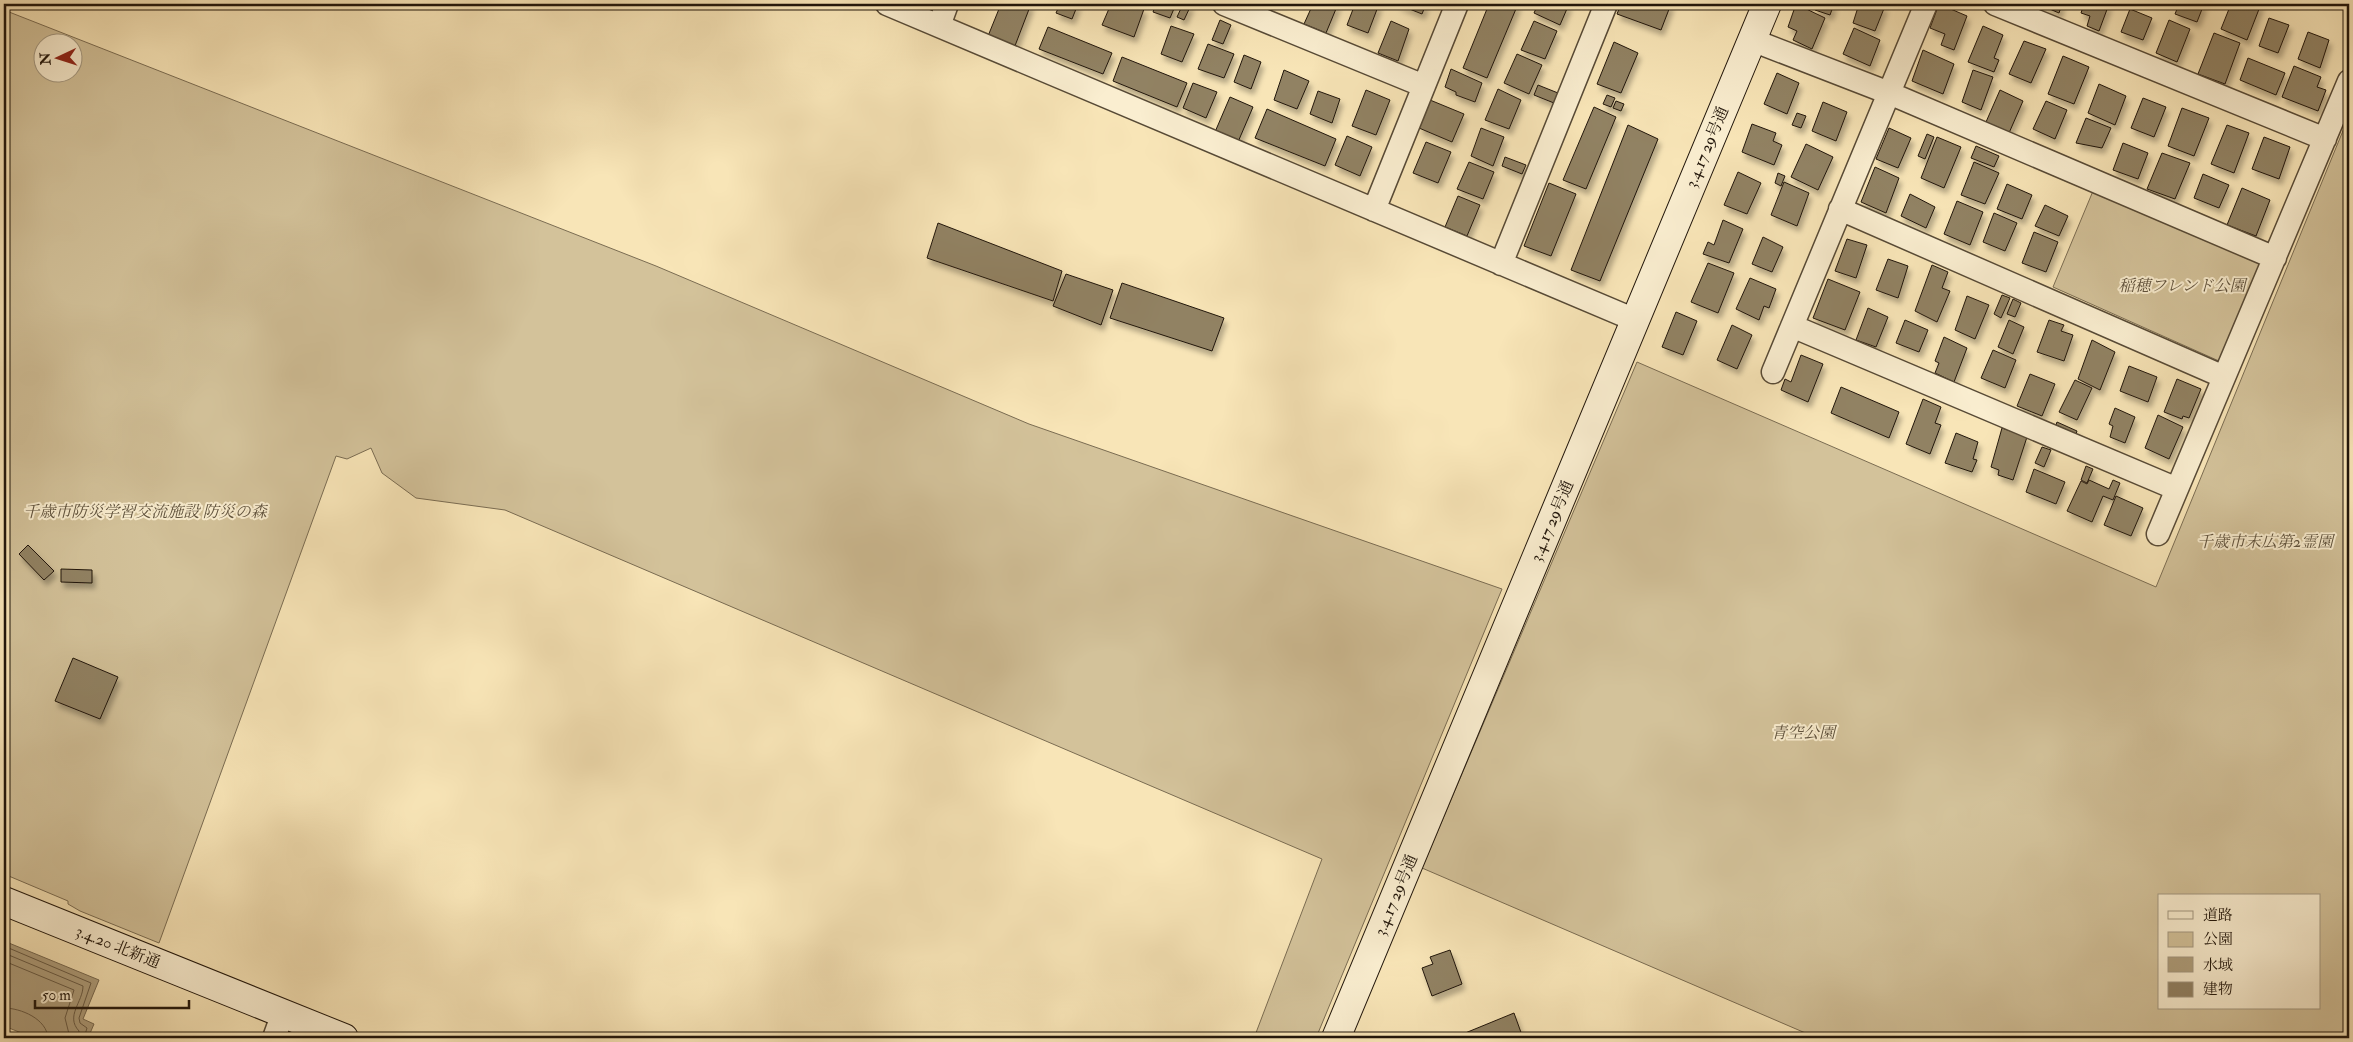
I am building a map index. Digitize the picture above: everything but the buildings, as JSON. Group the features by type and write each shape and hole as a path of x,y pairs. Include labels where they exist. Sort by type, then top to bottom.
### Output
{"street":[{"path":"887,4 1635,320"},
{"path":"938,26 947,4"},
{"path":"1224,4 1424,86"},
{"path":"1374,210 1457,4"},
{"path":"1501,264 1606,4"},
{"name":"3.4.17 29号通","path":"1336,1038 1767,4"},
{"path":"1773,372 1926,4"},
{"path":"1994,4 2325,139"},
{"path":"1752,40 1889,93 2275,258"},
{"path":"2158,534 2349,81"},
{"path":"1840,209 2224,377"},
{"path":"1792,326 2177,489"},
{"name":"3.4.20 北新通","path":"4,901 344,1038"},
{"path":"274,1038 283,1013"}],"green space":[{"name":"千歳市防災学習交流施設 防災の森","path":"4,10 60,32 32,32 32,82 82,82 82,41 656,266 1029,424 1502,589 1316,1038 1254,1038 1322,859 505,510 416,498 382,473 371,448 347,459 336,456 159,943 80,911 68,904 68,901 4,874"},
{"name":"青空公園","path":"2349,116 2349,1038 1817,1038 1422,868 1637,362 2156,587"},
{"name":"稲穂フレンド公園","path":"2093,191 2262,263 2219,361 2053,287"}],"water":[{"path":"4,941 99,980 83,1019 94,1024 88,1038 34,1038 4,1026"}],"park label":[{"name":"千歳市末広第2霊園","path":"2265,542"}]}
